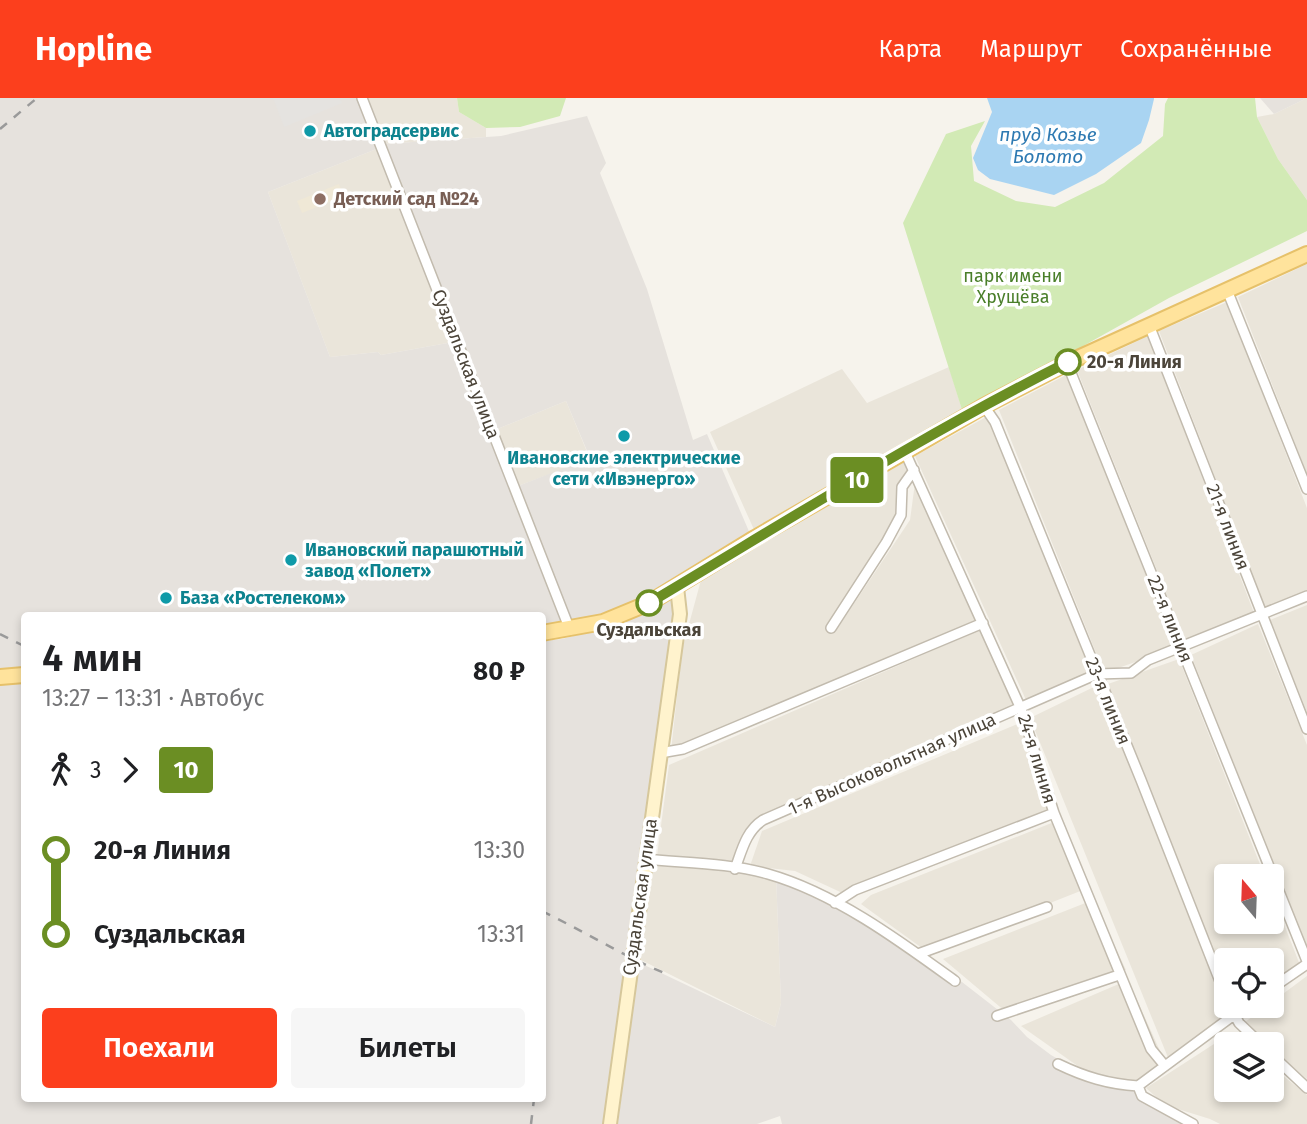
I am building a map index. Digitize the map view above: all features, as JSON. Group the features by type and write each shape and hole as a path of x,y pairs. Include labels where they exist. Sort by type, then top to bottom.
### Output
{"main road":[{"path":"546,632 570,629 628,613 984,406 1067,363 1307,254"},
{"name":"Суздальская улица","path":"610,1124 680,614 677,586"},
{"path":"0,677 21,675"}],"street":[{"name":"Суздальская улица","path":"362,98 570,629"},
{"path":"1227,290 1307,489"},
{"name":"21-я линия","path":"1149,325 1307,729"},
{"name":"22-я линия","path":"1067,363 1307,962"},
{"name":"23-я линия","path":"984,406 995,422 1214,966"},
{"name":"24-я линия","path":"905,452 1021,709 1054,813 1119,975 1152,1049 1165,1066"},
{"path":"831,628 901,515 902,487 914,470"},
{"name":"1-я Высоковольтная улица","path":"735,869 747,836 754,826 763,820 1097,674 1131,673 1148,660 1307,596"},
{"path":"660,752 683,749 983,623"},
{"path":"835,903 855,890 1054,813"},
{"path":"645,859 735,869 779,878 835,903 918,954 955,981"},
{"path":"918,954 1047,907"},
{"path":"1284,979 1307,962"},
{"path":"998,1016 1119,975"},
{"path":"1058,1064 1098,1081 1138,1086 1223,1018"},
{"path":"1237,1018 1250,1032"},
{"path":"1284,1066 1307,1088"},
{"path":"1138,1086 1142,1096 1193,1124"}],"shaded area":[{"path":"0,98 358,98 379,148 268,192 330,357 378,352 381,355 453,342 563,626 546,629 546,612 21,612 21,671 0,673"},
{"path":"273,98 340,98 342,103 284,127"},
{"path":"364,98 457,98 459,112 486,128 486,137 383,144"},
{"path":"1260,98 1307,98 1274,114"},
{"path":"1307,98 1307,200 1278,159 1257,117 1274,114"},
{"path":"587,116 606,163 600,173 647,289 693,440 707,434 751,536 630,607 572,625 518,486 590,458 566,401 495,430 383,144 501,136"},
{"path":"379,148 453,342 381,355 378,352 330,357 268,192"},
{"name":"Детский сад №24","path":"339,184 344,196 302,213 297,201"},
{"path":"1307,264 1307,474 1238,297"},
{"path":"1227,302 1307,508 1307,592 1265,608 1159,331"},
{"path":"1148,336 1254,613 1186,643 1077,370"},
{"path":"949,367 963,413 756,534 710,432 842,369 867,403"},
{"path":"1066,375 1175,648 1104,673 999,410"},
{"path":"566,401 590,459 518,486 495,430"},
{"path":"988,416 1091,673 1026,700 915,456"},
{"path":"904,462 909,469 901,485 898,516 826,626 835,632 910,520 915,483 978,624 671,751 682,650 701,580"},
{"path":"671,597 678,600 613,1124 0,1124 0,685 21,683 21,1102 546,1102 546,641 605,628"},
{"path":"1307,605 1307,712 1270,620"},
{"path":"1258,624 1307,745 1307,948 1284,890 1284,864 1274,864 1191,655"},
{"path":"980,630 1014,705 1011,710 755,821 737,864 657,856 669,765"},
{"path":"1179,659 1260,864 1214,864 1214,934 1284,934 1284,924 1300,965 1284,976 1284,948 1214,948 1214,953 1108,684"},
{"path":"1100,684 1214,978 1214,1018 1228,1018 1169,1060 1030,718"},
{"path":"1020,723 1055,808 865,884 851,897 795,871 750,866 762,831"},
{"path":"1059,820 1088,888 931,950 922,948 861,904 871,895"},
{"path":"651,862 776,875 781,1003 775,1027 639,959"},
{"path":"776,875 851,905 931,958 1051,1055 1087,1076 1142,1090 1163,1109 1196,1124 782,1124 780,1116 757,1124 618,1124 638,962 775,1027 781,1003"},
{"path":"1093,900 1126,970 1012,1017 943,959"},
{"path":"1307,976 1307,1079 1284,1061 1284,1032 1249,1032 1241,1025 1251,1018 1284,1018 1284,993"},
{"path":"1128,980 1165,1062 1142,1087 1089,1074 1021,1026"},
{"path":"1214,1044 1214,1102 1284,1102 1284,1077 1307,1095 1307,1124 1220,1124 1165,1105 1146,1088"}],"green space":[{"path":"457,98 566,98 560,116 520,127 486,128 459,112"},
{"name":"парк имени Хрущёва","path":"1168,98 1255,98 1257,117 1278,159 1307,200 1307,231 1169,298 963,413 903,223 946,134 985,121 971,146 974,181 1016,201 1055,207 1104,183 1163,136 1165,104"}],"water":[{"name":"пруд Козье Болото","path":"987,98 1154,99 1141,143 1096,174 1054,195 990,179 978,170 973,158 992,112"}],"railway":[{"path":"0,129 37,98"},
{"path":"0,634 21,644"},
{"path":"546,913 669,975"},
{"path":"531,1124 534,1102"}],"bus line":[{"name":"10","path":"649,603 755,538 984,406 1068,362"}],"place":[{"name":"Автоградсервис","path":"310,131"},
{"name":"Детский сад №24","path":"320,199"},
{"name":"20-я Линия","path":"1068,362"},
{"name":"Ивановские электрические сети «Ивэнерго»","path":"624,436"},
{"name":"Ивановский парашютный завод «Полет»","path":"291,560"},
{"name":"База «Ростелеком»","path":"166,598"},
{"name":"Суздальская","path":"649,603"}]}
